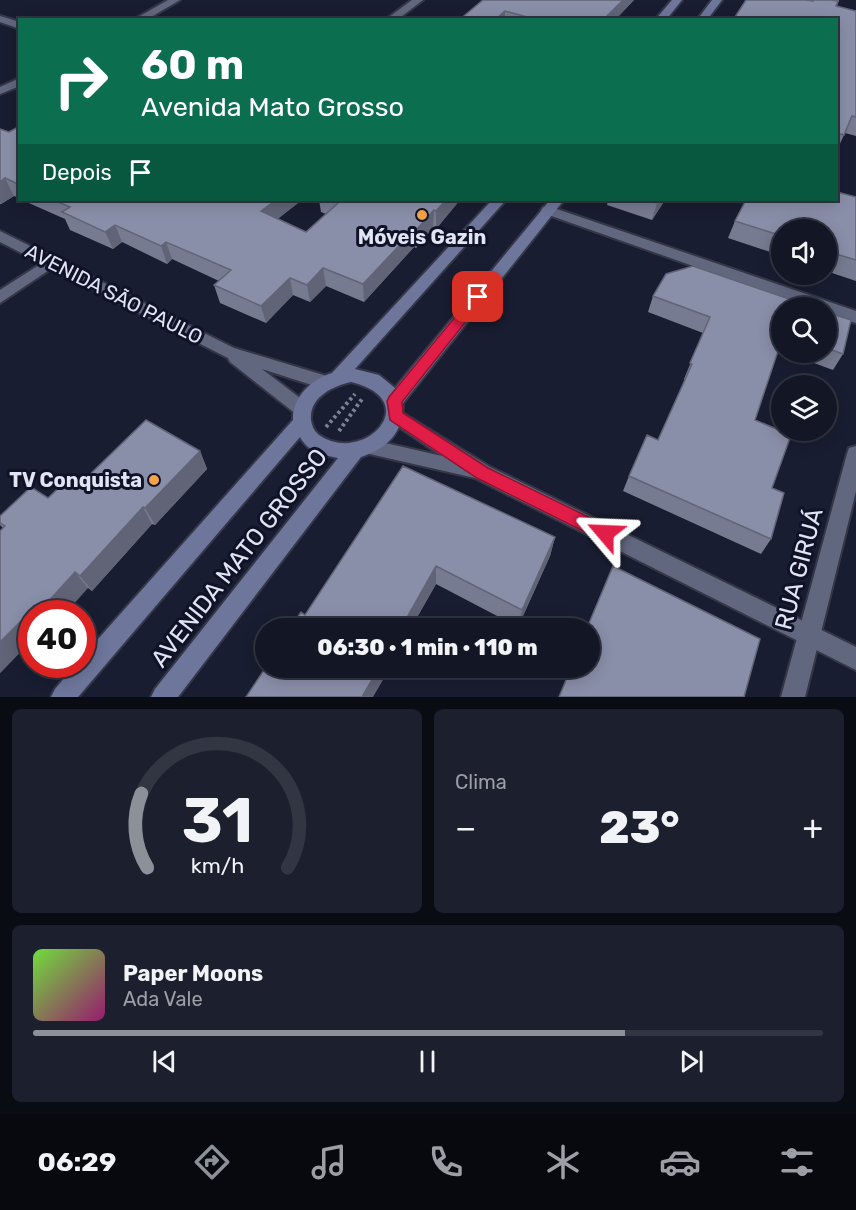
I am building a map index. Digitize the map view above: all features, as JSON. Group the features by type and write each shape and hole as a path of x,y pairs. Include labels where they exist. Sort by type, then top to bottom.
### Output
{"main road":[{"path":"662,18 679,0 684,7 676,18"},
{"path":"704,18 717,0"},
{"path":"498,201 332,379 310,393 302,416 306,433 315,442 326,448 340,451 362,449 388,432 395,408 553,205"},
{"path":"332,379 351,375 374,379 390,392 395,408"},
{"name":"AVENIDA MATO GROSSO","path":"63,697 302,416"},
{"name":"AVENIDA MATO GROSSO","path":"163,697 362,449"}],"street":[{"path":"142,18 175,0"},
{"path":"393,18 418,0"},
{"path":"0,19 18,25"},
{"path":"0,91 18,82"},
{"path":"553,205 856,317"},
{"name":"AVENIDA SÃO PAULO","path":"0,236 228,352 332,379"},
{"path":"0,298 53,261"},
{"name":"AVENIDA SÃO PAULO","path":"228,352 302,416"},
{"path":"395,408 483,473 856,659"},
{"path":"362,449 483,473"},
{"name":"RUA GIRUÁ","path":"793,697 856,454"}],"building":[{"path":"483,0 623,0 607,16 608,18 531,18 505,11 497,18 461,18"},
{"path":"746,0 831,0 838,1 836,6 856,11 856,117 852,116 844,135 838,133 838,18 734,18"},
{"path":"18,127 18,184 5,178 0,182 0,129 9,132"},
{"path":"838,192 856,197 856,260 837,254 837,219 771,219 771,232 735,221 745,201 838,201"},
{"path":"55,201 275,201 261,211 306,232 339,202 336,201 445,201 363,284 323,268 307,285 290,278 261,306 214,285 231,270 166,242 161,246 115,225 105,232 62,212 70,207"},
{"path":"693,266 783,297 771,297 771,363 774,363 755,420 771,427 771,441 789,441 772,488 784,493 771,539 629,476 647,435 658,440 710,317 653,296 666,274"},
{"path":"837,316 851,320 843,354 837,352"},
{"path":"146,420 200,451 145,508 143,507 80,576 75,572 50,600 18,600 18,624 0,642 0,531 5,526 0,523 0,516 31,487 48,498 69,478 80,484"},
{"path":"403,466 555,537 522,610 436,566 407,618 297,618 301,612 305,615"},
{"path":"613,566 760,639 744,697 559,697 567,678 600,678 600,618 591,618"},
{"path":"259,678 373,678 362,697 246,697"}],"place":[{"name":"Móveis Gazin","path":"422,215"},
{"name":"TV Conquista","path":"154,480"}],"route":[{"path":"478,297 394,401 396,416 483,473 605,533"}]}
